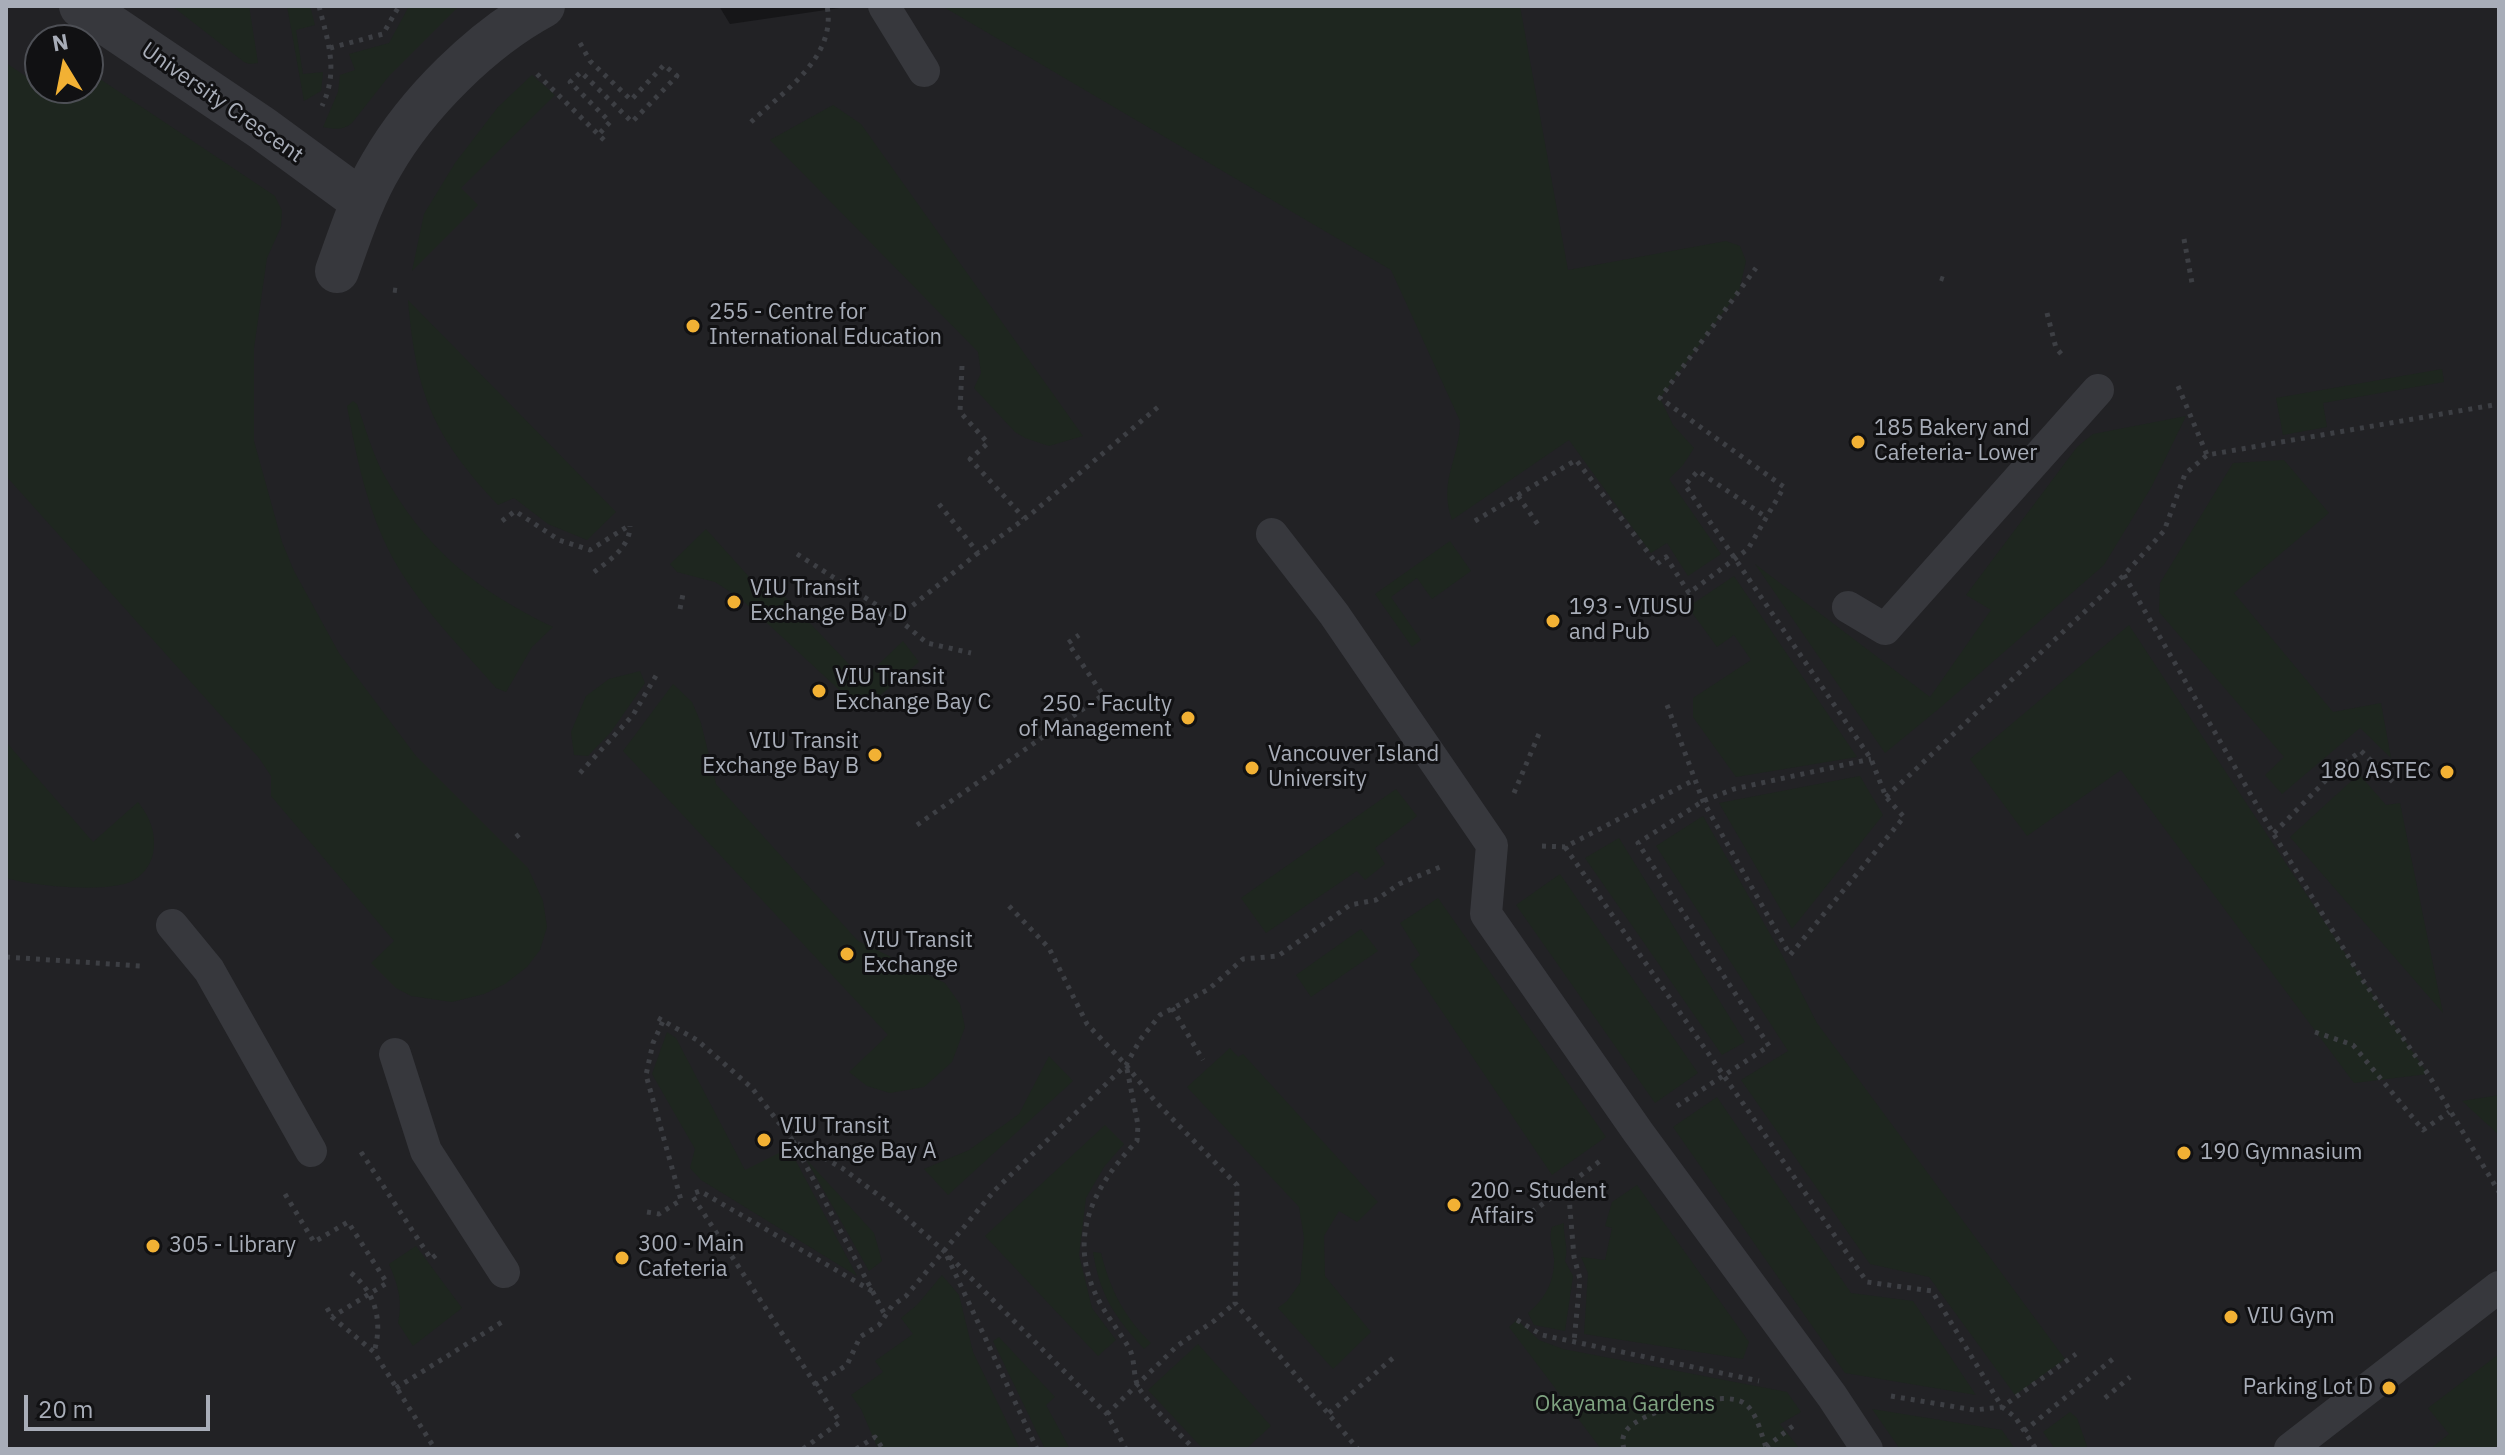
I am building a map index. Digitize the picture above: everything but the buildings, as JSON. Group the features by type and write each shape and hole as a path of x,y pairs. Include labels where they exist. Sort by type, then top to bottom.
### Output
{"street":[{"name":"University Crescent","path":"81,6 262,128 363,202"},
{"path":"337,271 363,202 382,163 438,91 509,26 543,6"}],"lane":[{"path":"884,6 924,71"},
{"path":"1848,607 1885,629 2098,390"},
{"path":"1272,534 1334,614 1492,845 1486,914 1638,1132 1832,1396 1867,1449"},
{"path":"172,925 209,970 311,1151"},
{"path":"395,1054 426,1151 504,1272"},
{"path":"2290,1449 2499,1287"}],"path":[{"path":"319,6 330,48 333,78 321,109"},
{"path":"330,48 383,34 399,6"},
{"path":"751,122 813,62 823,45 829,24 827,6"},
{"path":"578,39 590,61 631,100 664,65 677,76 632,122 581,72 570,82 610,122 599,134"},
{"path":"530,67 605,141"},
{"path":"2184,239 2192,283"},
{"path":"1475,521 1576,460 1657,564 1666,557 1689,593 1748,549 1784,487 1660,398 1756,268"},
{"path":"962,366 960,412 988,443 970,459 1024,518"},
{"path":"2178,386 2207,455"},
{"path":"1886,797 2124,575 2164,531 2185,474 2207,455 2499,404"},
{"path":"897,618 1158,407"},
{"path":"1667,705 1703,801 1790,955 1904,817 1886,797 1871,759 1685,485 1698,471 1766,517"},
{"path":"1518,496 1539,526"},
{"path":"939,504 978,553"},
{"path":"502,521 515,511 559,540 590,550 630,525 630,536 615,557 594,572"},
{"path":"797,554 897,618 927,643 971,653"},
{"path":"2124,575 2273,833 2364,982 2428,1074 2499,1192"},
{"path":"680,609 683,594"},
{"path":"917,825 1103,695 1068,643 1079,635"},
{"path":"580,773 633,715 657,674"},
{"path":"2273,833 2338,768 2361,751 2397,786"},
{"path":"1676,1107 1769,1046 1638,843 1703,801 1734,789 1871,759"},
{"path":"1694,780 1565,847 1867,1282 1932,1291 2002,1407 2015,1417 2036,1449"},
{"path":"516,837 522,832"},
{"path":"815,1385 847,1365 860,1337 879,1325 892,1306 906,1296 995,1190 1126,1065 1140,1040 1160,1015 1209,989 1243,959 1278,956 1350,905 1376,900 1399,884"},
{"path":"1009,906 1049,948 1087,1024 1155,1101 1237,1185 1235,1303 1358,1449"},
{"path":"6,957 147,967"},
{"path":"1172,1008 1203,1060"},
{"path":"647,1212 659,1214 681,1200 646,1075 660,1020 697,1040 752,1088 793,1141 885,1315"},
{"path":"2315,1032 2353,1045 2423,1130 2449,1112"},
{"path":"1126,1065 1138,1125 1137,1141 1101,1185 1090,1210 1084,1232 1086,1268 1099,1302 1133,1355 1137,1386 1194,1449"},
{"path":"1532,1212 1638,1132"},
{"path":"793,1141 842,1168 893,1206 944,1251 1107,1414 1126,1449"},
{"path":"279,1185 314,1242 348,1222 387,1283 332,1317"},
{"path":"1568,1185 1574,1257 1580,1279 1574,1342"},
{"path":"803,1449 840,1422 693,1197 694,1193 700,1191 872,1291"},
{"path":"944,1251 1037,1449"},
{"path":"351,1273 366,1287 376,1310 379,1335 374,1352"},
{"path":"1107,1414 1177,1346 1235,1303"},
{"path":"327,1308 332,1317 374,1352 435,1449"},
{"path":"1517,1320 1542,1335 1832,1396"},
{"path":"396,1388 503,1321"},
{"path":"1881,1394 1974,1410 2002,1407 2076,1354"},
{"path":"1329,1413 1393,1358"},
{"path":"2024,1431 2114,1358"},
{"path":"2105,1398 2130,1377"},
{"path":"1624,1449 1622,1440 1627,1429 1638,1420 1687,1404 1722,1397 1746,1404 1753,1413 1766,1447 1764,1449"},
{"path":"856,1449 875,1437 883,1449"}],"shaded area":[{"name":"Vancouver Island University","path":"6,6 719,6 730,24 853,6 2499,6 2499,1449 6,1449"}],"green space":[{"path":"172,6 249,6 258,63 244,62"},
{"path":"287,6 310,6 315,25 296,30 303,74 323,72 321,91 304,101"},
{"path":"409,6 459,6 389,76 352,123 335,129 323,127 338,92 340,75 355,70 349,54 389,43"},
{"path":"942,6 1520,6 1568,270 1726,241 1740,246 1746,261 1739,291 1660,398 1673,425 1694,448 1669,479 1721,554 1688,576 1667,543 1651,553 1569,440 1452,520 1447,493 1460,421 1391,270"},
{"path":"6,63 24,75 24,104 104,104 104,82 275,196 282,211 281,227 267,258 254,348 254,441 282,542 294,571 339,653 416,756 528,868 543,901 547,927 540,950 527,967 505,984 484,994 452,1002 411,996 396,988 371,963 394,941 271,796 271,776 259,758 6,476"},
{"path":"532,75 555,95 461,188 478,205 412,271 424,214 455,163 498,107"},
{"path":"833,105 861,124 1083,436 1049,446 1015,432 974,388 981,373 978,352 770,140"},
{"path":"408,300 616,512 587,540 548,524 514,498 498,505 458,457 443,435 423,388 411,333"},
{"path":"2442,369 2444,382 2323,403 2327,427 2283,435 2276,398"},
{"path":"353,401 357,404 383,473 416,524 455,565 477,582 553,627 532,647 506,692 496,688 449,635 418,597 392,557 370,505 361,472 347,406"},
{"path":"2186,416 2152,486 2104,565 1885,753 1755,564 1930,697 1991,610 1966,595 2077,447 2093,434"},
{"path":"2284,460 2329,513 2234,593 2333,712 2381,703 2391,758 2360,728 2282,794 2265,775 2284,757 2159,612 2160,583 2233,463"},
{"path":"706,529 760,589 769,580 863,679 903,641 919,662 862,711 741,599 715,582 677,572 670,564"},
{"path":"1450,541 1471,571 1432,599 1417,578 1391,597 1421,640 1412,647 1375,594"},
{"path":"1734,576 1857,757 1736,777 1693,717 1693,698 1751,660 1734,635 1717,647 1688,607"},
{"path":"2129,625 2428,1074 2354,1083 2121,770 2027,836 1970,759"},
{"path":"640,671 645,683 611,732 588,756 574,755 571,732 586,696 609,679"},
{"path":"673,684 692,702 701,723 716,784 858,941 945,983 960,1004 965,1027 952,1062 924,1087 890,1093 867,1086 849,1072 888,1035 623,751"},
{"path":"6,742 93,842 138,802 149,820 154,840 152,858 142,874 118,885 86,888 33,884 6,878"},
{"path":"2359,774 2386,805 2400,803 2443,1013 2290,837"},
{"path":"1860,776 1883,815 1792,929 1719,803"},
{"path":"1396,789 1417,816 1375,848 1385,864 1365,880 1357,871 1266,933 1241,898"},
{"path":"1703,816 1817,1023 2065,1359 2015,1395 1929,1277 1870,1264 1741,1080 1788,1051 1656,846"},
{"path":"1619,838 1745,1042 1722,1055 1585,858"},
{"path":"1560,874 1698,1073 1655,1103 1516,905"},
{"path":"1438,898 1606,1137 1552,1175 1410,964 1420,955 1400,923"},
{"path":"1361,929 1378,951 1311,997 1296,975"},
{"path":"667,1032 676,1038 745,1170 789,1148 857,1276 701,1180 690,1168 695,1149 652,1074"},
{"path":"1230,1048 1238,1057 1243,1054 1378,1202 1357,1222 1339,1211 1324,1236 1325,1276 1371,1332 1333,1369 1278,1308 1300,1283 1304,1238 1299,1207 1187,1087"},
{"path":"1049,1056 1073,1081 948,1195 924,1169 969,1150 1019,1114"},
{"path":"2499,1095 2499,1135 2462,1101"},
{"path":"1717,1097 1851,1293 1913,1301 1976,1395 1845,1373 1673,1127"},
{"path":"1105,1125 1124,1144 1104,1167 1086,1198 1079,1255 1092,1308 1116,1340 1098,1356 985,1236"},
{"path":"806,1159 874,1233 882,1261 869,1271"},
{"path":"1637,1185 1749,1342 1743,1359 1584,1334 1588,1273 1581,1257 1605,1260 1612,1228 1605,1226 1612,1202"},
{"path":"1564,1223 1565,1261 1573,1276 1565,1331 1534,1325 1528,1313 1544,1296 1551,1282 1554,1258 1551,1231 1552,1227"},
{"path":"416,1246 462,1308 413,1346 398,1323 399,1293 389,1264"},
{"path":"1093,1252 1101,1253 1119,1302 1151,1343 1144,1349 1110,1305"},
{"path":"942,1275 959,1295 973,1352 1020,1449 912,1449 910,1446 906,1449 878,1449 861,1409 851,1395 883,1372 875,1361 913,1334 901,1318 917,1305"},
{"name":"Okayama Gardens","path":"1517,1320 1539,1340 1563,1349 1787,1392 1801,1412 1780,1424 1800,1449 1601,1449 1509,1327"},
{"path":"999,1337 1055,1397 1046,1405 1070,1449 1045,1449 993,1341"},
{"path":"1198,1344 1271,1426 1246,1449 1203,1449 1148,1390"},
{"path":"2499,1354 2499,1449 2430,1449 2449,1434 2428,1408"},
{"path":"1872,1409 2002,1430 2015,1449 1900,1449"},
{"path":"2070,1412 2077,1418 2088,1449 2055,1449 2043,1432"}],"place":[{"name":"255 - Centre for International Education","path":"693,326"},
{"name":"185 Bakery and Cafeteria- Lower","path":"1858,442"},
{"name":"VIU Transit Exchange Bay D","path":"734,602"},
{"name":"193 - VIUSU and Pub","path":"1553,621"},
{"name":"VIU Transit Exchange Bay C","path":"819,691"},
{"name":"250 - Faculty of Management","path":"1188,718"},
{"name":"VIU Transit Exchange Bay B","path":"875,755"},
{"name":"Vancouver Island University","path":"1252,768"},
{"name":"180 ASTEC","path":"2447,772"},
{"name":"VIU Transit Exchange","path":"847,954"},
{"name":"VIU Transit Exchange Bay A","path":"764,1140"},
{"name":"190 Gymnasium","path":"2184,1153"},
{"name":"200 - Student Affairs","path":"1454,1205"},
{"name":"305 - Library","path":"153,1246"},
{"name":"300 - Main Cafeteria","path":"622,1258"},
{"name":"VIU Gym","path":"2231,1317"},
{"name":"Parking Lot D","path":"2389,1388"}]}
